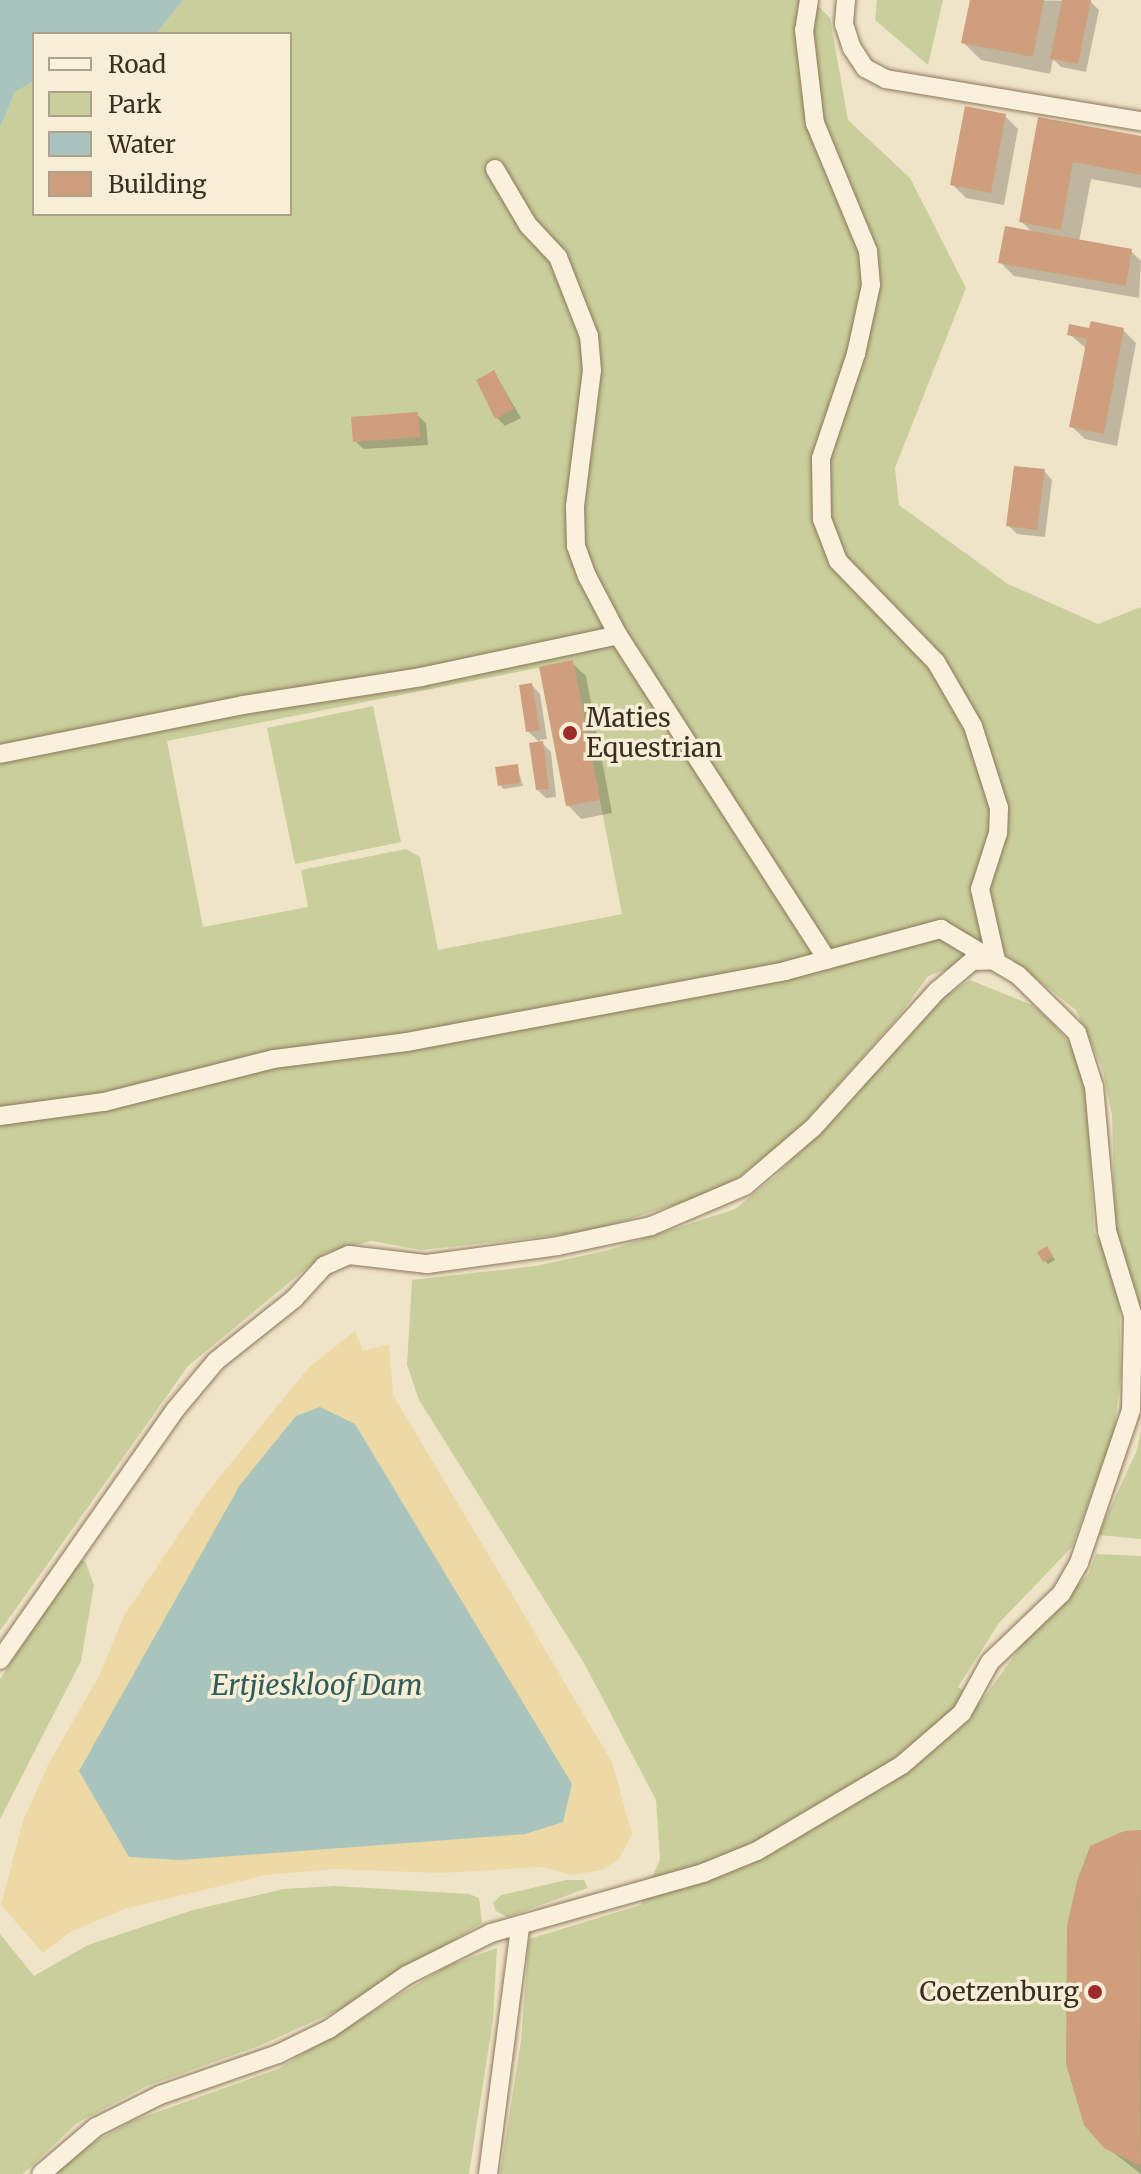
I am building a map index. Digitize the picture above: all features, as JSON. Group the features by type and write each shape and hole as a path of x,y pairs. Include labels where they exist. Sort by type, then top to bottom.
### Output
{"street":[{"path":"809,0 804,30 815,123 868,251 871,285 856,354 821,458 822,519 838,561 936,662 973,726 999,808 998,833 980,889 996,960"},
{"path":"846,0 844,24 852,48 865,68 886,79 1141,121"},
{"path":"495,169 528,225 558,257 589,336 592,370 575,506 576,546 618,635 827,959"},
{"path":"0,754 243,705 421,677 618,635"},
{"path":"0,1116 104,1102 274,1059 407,1042 827,959 941,929 996,960 1041,994 1077,1033 1096,1100 1107,1231 1133,1316 1131,1410 1079,1563 1061,1594 990,1662 962,1713 902,1765 743,1856 703,1873 603,1898 520,1927 491,1933 407,1975 353,2014 278,2054 160,2095 96,2127 41,2174"},
{"path":"0,1660 191,1390 216,1361 294,1299 324,1266 349,1255 427,1264 558,1246 651,1226 745,1186 813,1128 937,991 972,961 996,960"},
{"path":"488,2174 520,1927"}],"green space":[{"path":"183,0 812,0 830,18 848,120 910,178 966,288 895,468 899,505 1008,584 1098,624 1141,607 1141,1391 1139,1299 1115,1234 1112,1115 1102,1067 1076,1010 1001,951 928,976 899,1016 793,1136 722,1190 588,1232 421,1250 371,1241 325,1253 188,1366 0,1631 0,128 15,92 32,82 32,216 292,216 292,32 158,32","holes":["573,661 622,914 438,950 420,857 406,849 301,870 308,907 203,927 167,741"]},
{"path":"877,0 943,0 928,65 875,20"},
{"path":"373,706 401,842 295,864 267,728"},
{"path":"970,980 1032,1005 1054,1024 1071,1045 1086,1083 1094,1232 1111,1261 1119,1297 1121,1373 1114,1433 1072,1547 999,1623 958,1687 980,1703 1030,1634 1089,1573 1096,1554 1141,1556 1141,2174 500,2174 521,2041 529,1939 641,1905 660,1859 656,1800 584,1663 419,1400 407,1365 412,1280 536,1266 609,1250 735,1209 777,1175 940,999"},
{"path":"1141,1430 1141,1539 1098,1535 1137,1450"},
{"path":"77,1560 85,1561 94,1585 81,1661 0,1819 0,1679"},
{"path":"567,1880 584,1880 588,1888 507,1917 496,1911 493,1903 501,1895"},
{"path":"335,1886 469,1894 479,1898 482,1923 343,2008 259,2046 147,2086 77,2123 23,2174 0,2174 0,1934 34,1976 88,1945 193,1910 284,1889"},
{"path":"497,1948 493,2020 469,2174 55,2174 86,2147 132,2121 278,2069 447,1966"}],"sand":[{"name":"Ertjieskloof Dam","path":"355,1331 363,1351 389,1344 393,1395 612,1762 632,1834 619,1859 602,1870 572,1875 542,1867 440,1873 333,1869 266,1875 124,1909 70,1932 43,1953 1,1905 23,1821 49,1763 99,1676 124,1616 206,1494 309,1367"}],"water":[{"path":"0,0 183,0 158,32 32,32 32,82 15,92 0,128"},
{"name":"Ertjieskloof Dam","path":"320,1407 355,1424 572,1784 563,1822 525,1834 180,1860 129,1857 79,1771 240,1485 296,1416"}],"building":[{"path":"970,0 1044,0 1033,57 961,43"},
{"path":"1062,0 1091,0 1078,64 1050,59"},
{"path":"965,106 1006,114 991,193 950,185"},
{"path":"1038,117 1141,136 1141,175 1073,162 1061,230 1019,222"},
{"path":"1005,226 1132,249 1126,286 998,263"},
{"path":"1091,321 1124,328 1104,434 1069,427 1087,339 1067,335 1069,324 1089,328"},
{"path":"494,370 514,409 495,419 476,380"},
{"path":"418,412 420,437 353,442 351,417"},
{"path":"1014,466 1045,469 1037,530 1006,526"},
{"name":"Maties Equestrian","path":"573,660 600,800 566,806 539,667"},
{"path":"532,683 540,730 526,732 519,685"},
{"path":"543,741 549,789 536,790 529,743"},
{"path":"518,764 520,783 498,786 495,767"},
{"path":"1047,1246 1053,1256 1043,1262 1037,1252"},
{"path":"1141,1830 1141,2166 1104,2148 1084,2125 1066,2064 1067,1926 1077,1881 1090,1846 1124,1831"}],"place":[{"name":"Maties Equestrian","path":"570,733"},
{"name":"Coetzenburg","path":"1095,1992"}]}
